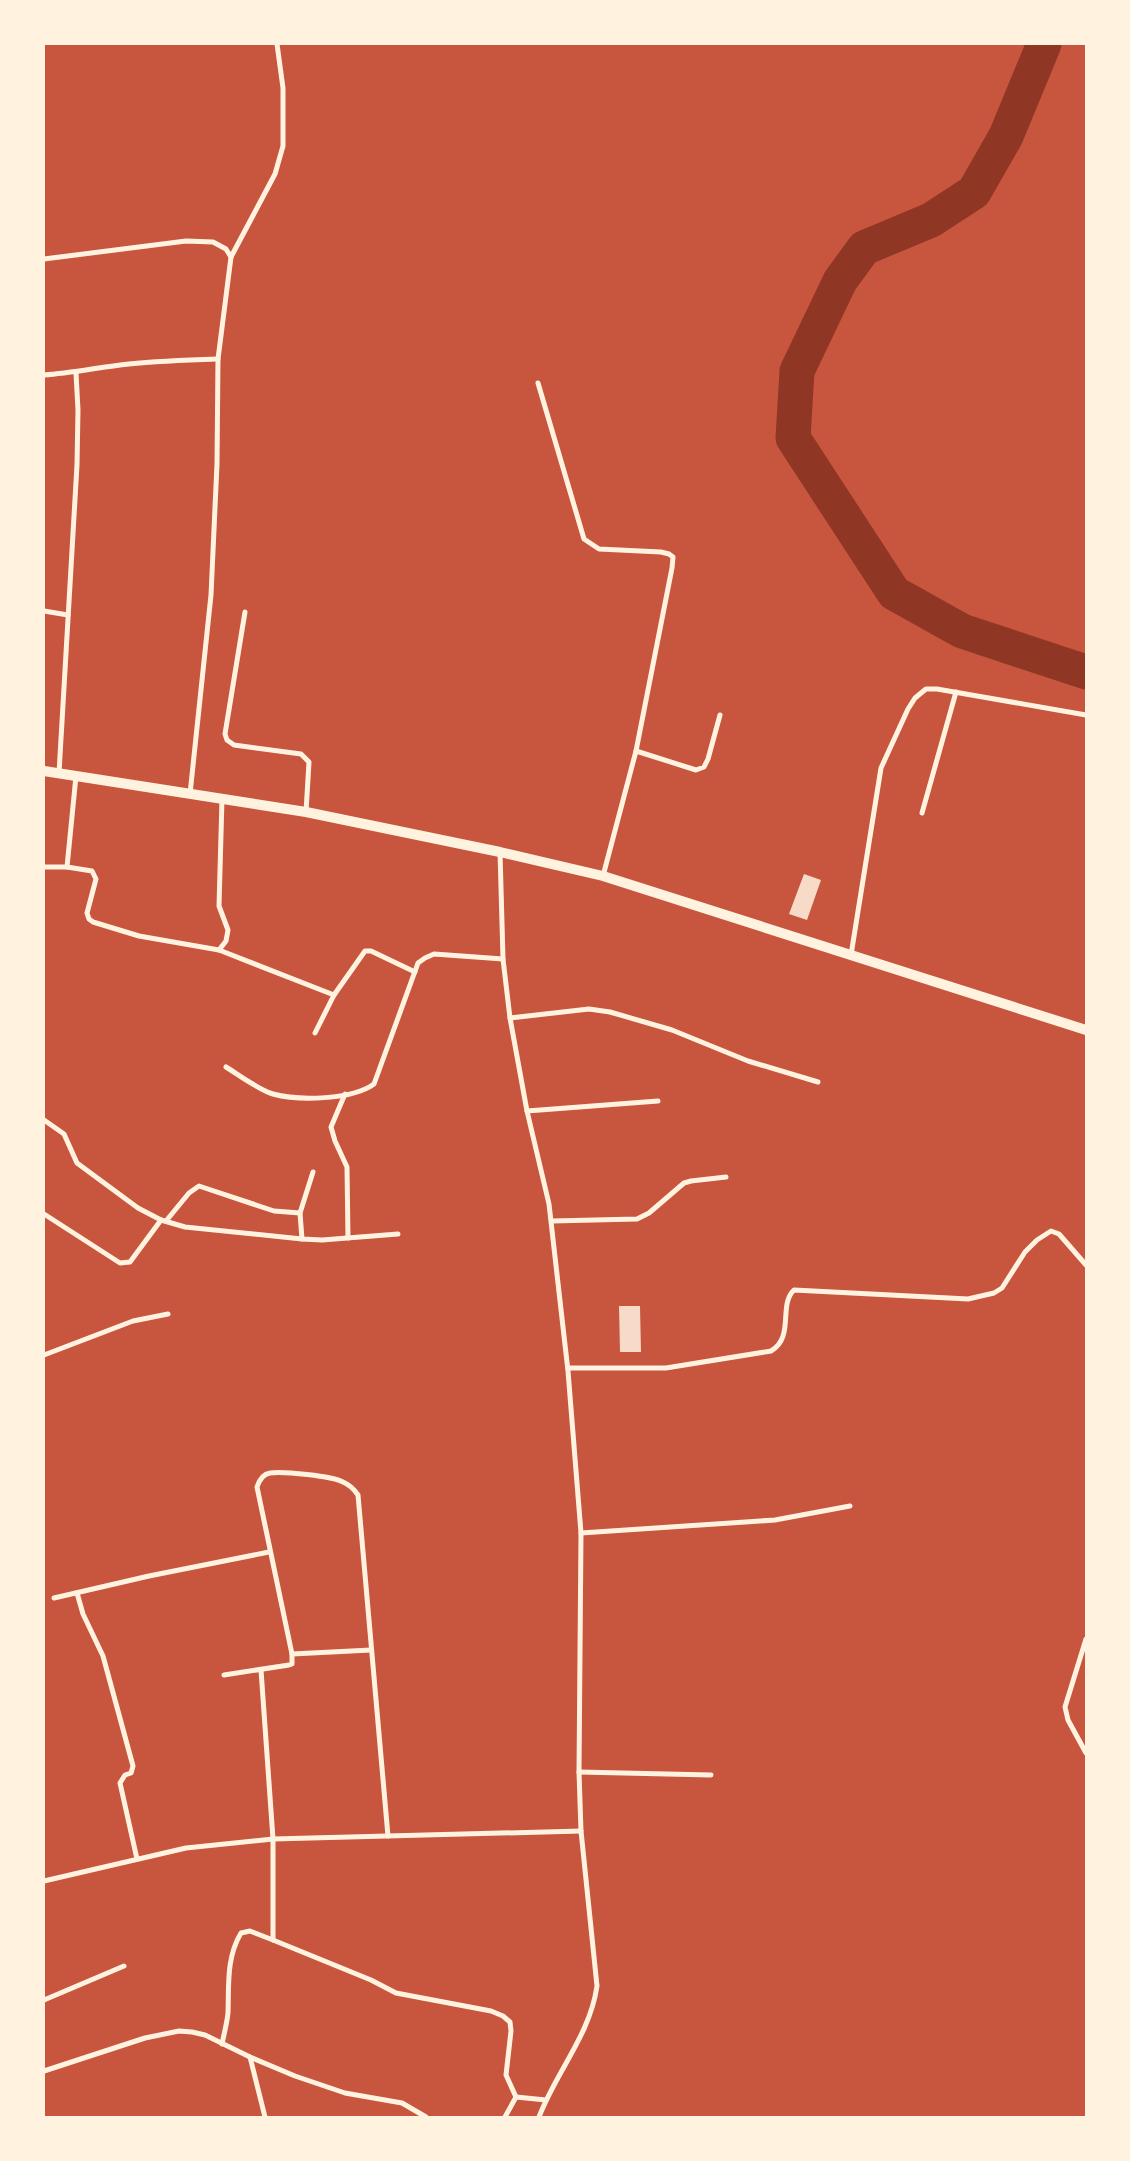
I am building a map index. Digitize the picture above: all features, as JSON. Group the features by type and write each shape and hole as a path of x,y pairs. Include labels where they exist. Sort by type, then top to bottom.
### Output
{"main road":[{"path":"44,771 306,812 500,852 603,876 1086,1030"}],"street":[{"path":"190,795 211,595 217,464 218,359 231,257 274,174 283,146 283,88 276,44"},
{"path":"44,259 186,241 213,242 226,249 231,257"},
{"path":"44,375 76,373 150,362 218,359"},
{"path":"59,773 77,465 78,410 76,373"},
{"path":"538,383 584,539 599,549 660,552 673,557 636,751 603,876"},
{"path":"44,611 68,615"},
{"path":"245,612 225,734 227,740 234,745 306,756 309,762 306,812"},
{"path":"851,955 881,768 908,709 916,698 926,689 956,692 1086,716"},
{"path":"922,812 956,692"},
{"path":"636,751 696,770 704,767 720,715"},
{"path":"67,867 76,776"},
{"path":"219,950 226,941 228,930 219,906 222,798"},
{"path":"500,852 503,959 510,1018 527,1111 542,1165 552,1220 568,1368 581,1533 579,1772 581,1831 595,1958 596,1996 587,2026 546,2100 539,2117"},
{"path":"44,866 88,870 94,874 96,879 87,913 92,922 139,936 219,950 334,995"},
{"path":"315,1033 334,995 365,951 371,951 415,972"},
{"path":"226,1068 271,1094 299,1098 366,1090 374,1084 418,963 434,954 503,959"},
{"path":"510,1018 589,1009 610,1012 672,1030 748,1060 818,1082"},
{"path":"345,1094 331,1127 347,1167 348,1238"},
{"path":"527,1111 658,1100"},
{"path":"44,1120 64,1134 77,1163 138,1208 163,1220 185,1227 302,1239 398,1234"},
{"path":"302,1239 300,1213 313,1172"},
{"path":"552,1220 637,1219 649,1213 684,1183 691,1180 726,1177"},
{"path":"44,1214 120,1264 130,1262 163,1220 188,1193 199,1186 274,1211 300,1213"},
{"path":"568,1368 666,1368 770,1351 776,1348 783,1338 789,1296 794,1290 968,1299 994,1293 1002,1288 1025,1252 1051,1231 1059,1234 1086,1265"},
{"path":"44,1355 133,1321 168,1314"},
{"path":"224,1675 292,1664 292,1654 257,1486 260,1480 268,1473 329,1477 343,1481 352,1487 358,1495 388,1836"},
{"path":"581,1533 775,1520 850,1506"},
{"path":"54,1598 149,1576 270,1552"},
{"path":"77,1593 83,1614 103,1656 133,1766 131,1773 125,1776 120,1783 137,1859"},
{"path":"1086,1639 1065,1707 1068,1720 1086,1753"},
{"path":"292,1654 371,1650"},
{"path":"261,1670 273,1839 273,1940"},
{"path":"579,1772 711,1776"},
{"path":"44,1881 186,1848 273,1839 581,1831"},
{"path":"222,2044 228,2015 228,1974 236,1941 241,1933 250,1931 396,1992 491,2011 503,2016 510,2022 511,2031 506,2075 516,2097"},
{"path":"44,2000 124,1966"},
{"path":"44,2071 166,2032 192,2032 205,2035 250,2057 346,2093 402,2103 426,2117"},
{"path":"250,2057 265,2117"},
{"path":"516,2097 546,2100"},
{"path":"505,2117 516,2097"}],"building":[{"path":"804,874 821,880 807,920 789,914"},
{"path":"619,1306 640,1306 641,1352 620,1352"}],"waterway":[{"path":"1044,44 1006,136 974,192 931,220 864,248 840,281 797,371 793,438 894,593 962,631 1086,672"}]}
